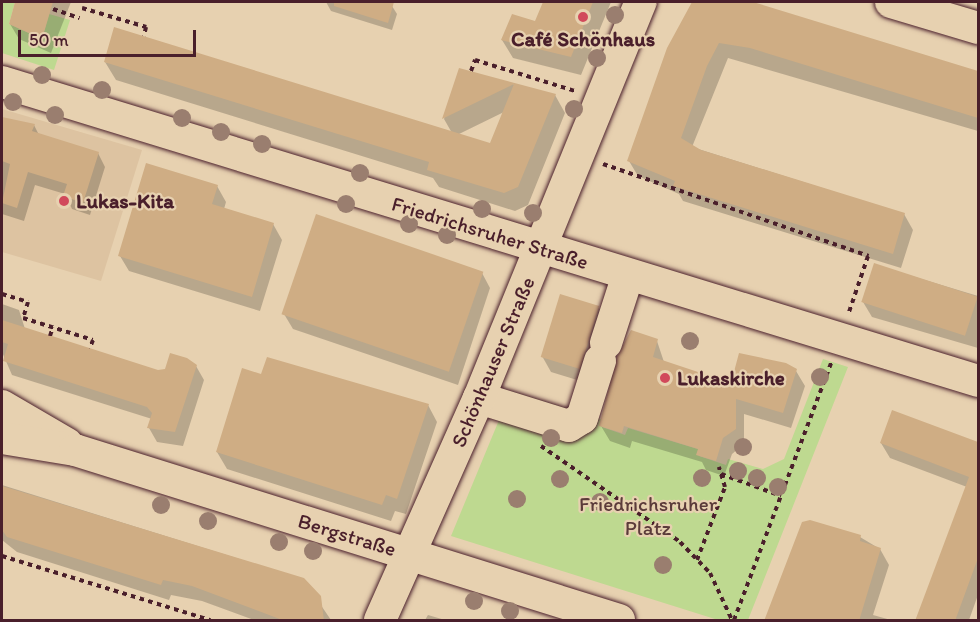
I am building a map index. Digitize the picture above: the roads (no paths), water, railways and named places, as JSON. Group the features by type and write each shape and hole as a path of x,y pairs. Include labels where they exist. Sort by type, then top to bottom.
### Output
{"street":[{"name":"Schönhauser Straße","path":"380,621 479,398 641,2"},
{"path":"891,2 978,28"},
{"name":"Friedrichsruher Straße","path":"2,82 978,381"},
{"path":"479,398 570,426 582,418 628,275"},
{"name":"Bergstraße","path":"2,406 75,450"},
{"name":"Bergstraße","path":"2,438 75,450 619,621"}],"place":[{"name":"Café Schönhaus","path":"583,17"},
{"name":"Lukas-Kita","path":"64,201"},
{"name":"Lukaskirche","path":"665,378"}],"park label":[{"name":"Friedrichsruher Platz","path":"648,516"}]}
